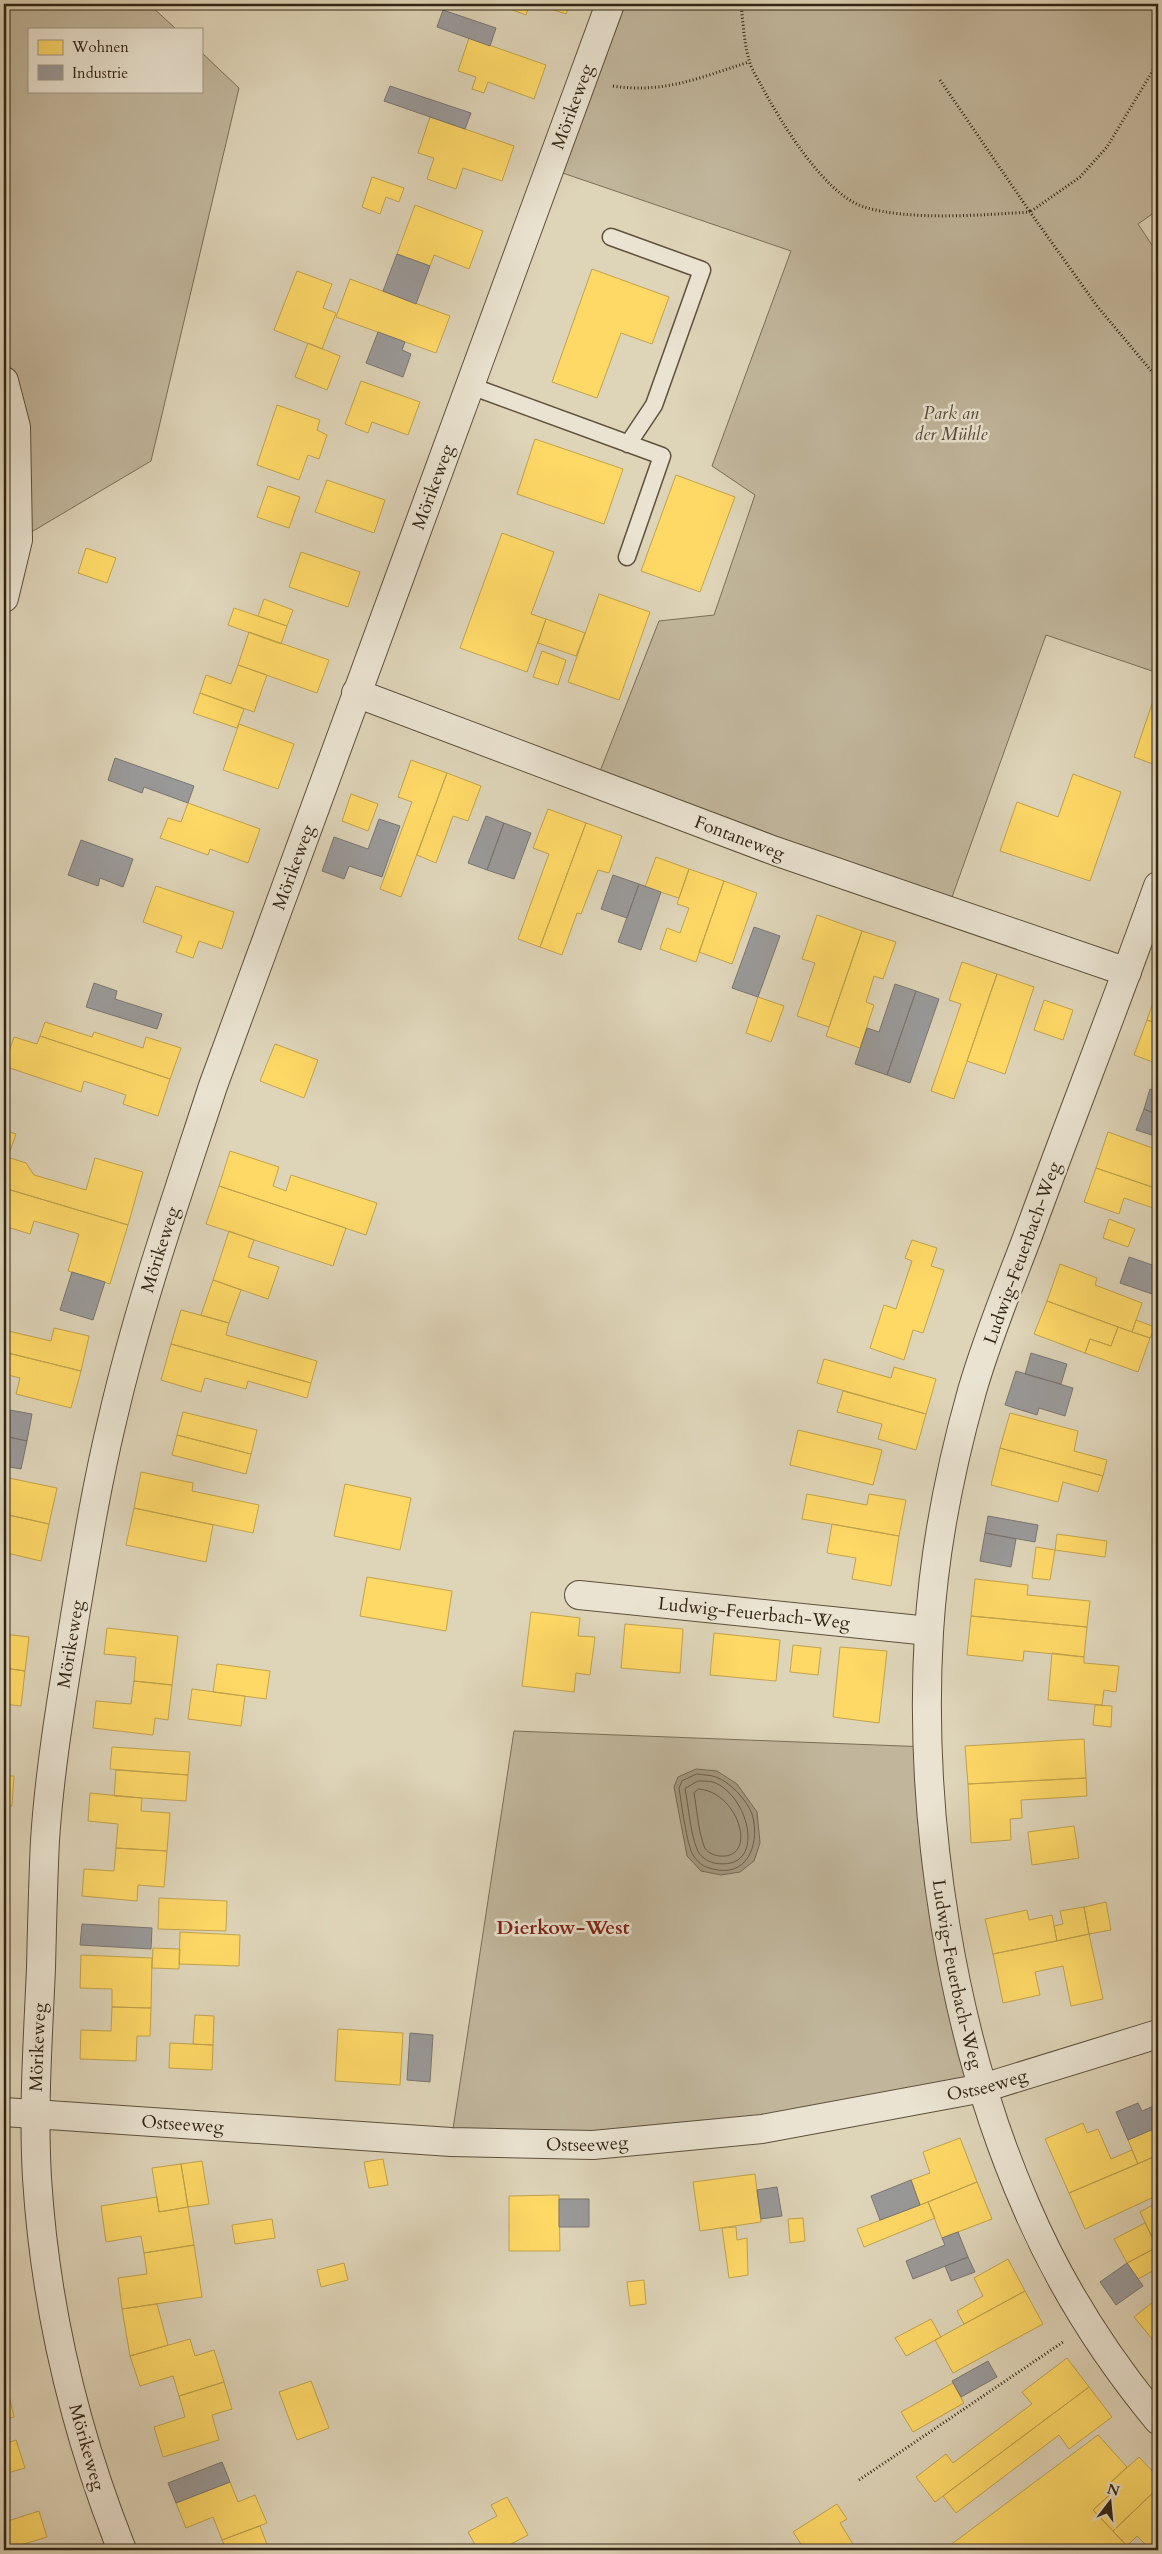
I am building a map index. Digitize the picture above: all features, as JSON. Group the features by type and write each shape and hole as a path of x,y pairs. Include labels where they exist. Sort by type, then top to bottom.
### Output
{"street":[{"name":"Mörikeweg","path":"122,2550 105,2506 67,2379 45,2262 37,2180 35,2116 45,1840 54,1748 87,1545 112,1419 157,1254 212,1086 582,75 610,4"},
{"path":"4,381 16,427 18,540 4,598"},
{"name":"Fontaneweg","path":"356,693 775,850 1128,972"},
{"name":"Ludwig-Feuerbach-Weg","path":"1158,886 1128,972 1052,1171 972,1391 945,1504 930,1631 928,1747 931,1810 938,1872 957,1982 983,2088 1005,2155 1027,2210 1089,2325 1136,2393 1158,2420"},
{"name":"Ludwig-Feuerbach-Weg","path":"579,1595 930,1631"},
{"name":"Ostseeweg","path":"4,2112 35,2116 451,2142 593,2145 762,2129 983,2088 1158,2034"}],"lane":[{"path":"611,237 702,270 654,405 628,444"},
{"path":"468,385 662,456 627,556"}],"path":[{"path":"740,4 749,62 784,127 837,190 862,206 894,212 960,216 1030,212 1080,177 1107,147 1158,62"},
{"path":"582,75 604,84 635,89 675,86 749,62"},
{"path":"940,80 1097,306 1158,379"},
{"path":"858,2480 1089,2325"}],"green space":[{"path":"4,4 149,4 175,28 28,28 28,92 202,92 202,53 239,88 151,461 18,540 4,381"},
{"name":"Park an der Mühle","path":"610,4 1158,4 1158,210 1138,224 1158,254 1158,673 1046,635 947,911 595,784 659,621 714,615 755,495 712,466 791,251 548,168"},
{"path":"514,1731 928,1747 983,2088 762,2129 451,2142"}],"water":[{"path":"696,1769 717,1771 737,1784 757,1812 760,1843 754,1861 740,1872 721,1875 701,1871 687,1856 674,1787 678,1777"}],"building: Wohnen":[{"path":"512,4 530,4 526,15 510,9"},
{"path":"537,4 570,4 566,14"},
{"path":"469,38 546,65 534,99 488,82 484,93 472,89 476,77 458,71"},
{"path":"430,117 514,146 502,181 463,168 456,189 427,179 434,158 418,153"},
{"path":"372,177 404,188 399,202 386,197 380,214 362,207"},
{"path":"415,205 483,231 469,269 434,255 430,266 397,254"},
{"path":"592,269 669,297 652,344 621,333 597,398 552,382"},
{"path":"297,271 332,284 323,308 336,313 322,349 274,330"},
{"path":"350,279 450,316 436,353 336,317"},
{"path":"308,343 340,356 327,390 295,377"},
{"path":"361,381 420,402 408,435 372,422 368,433 345,424"},
{"path":"277,405 320,420 317,430 327,435 319,459 308,455 299,480 257,465"},
{"path":"535,439 623,469 604,524 517,494"},
{"path":"676,475 735,497 700,592 641,571"},
{"path":"327,480 385,500 374,533 315,512"},
{"path":"268,486 300,497 289,528 257,517"},
{"path":"502,533 554,552 531,614 546,619 527,672 460,648"},
{"path":"86,548 116,558 107,583 78,573"},
{"path":"301,552 360,572 348,607 289,587"},
{"path":"599,594 650,612 619,700 568,682"},
{"path":"264,599 293,610 287,626 258,616"},
{"path":"234,608 287,626 281,644 228,625"},
{"path":"546,619 585,633 576,656 538,643"},
{"path":"249,632 329,660 317,693 238,665"},
{"path":"542,651 566,660 558,685 533,677"},
{"path":"238,665 267,675 254,712 200,693 206,675 231,684"},
{"path":"1158,687 1158,706 1152,704"},
{"path":"200,693 244,709 237,728 193,713"},
{"path":"1152,704 1158,706 1158,766 1134,757"},
{"path":"239,724 294,744 278,789 223,770"},
{"path":"411,760 447,773 401,897 380,889 412,802 398,797"},
{"path":"447,773 481,786 468,821 453,816 436,863 417,855"},
{"path":"1073,774 1121,792 1090,881 1000,851 1017,802 1058,817"},
{"path":"351,794 378,804 368,831 342,821"},
{"path":"188,803 260,829 248,863 210,849 208,855 160,838 168,818 181,822"},
{"path":"548,809 586,823 540,947 518,939 549,854 533,848"},
{"path":"586,823 622,836 609,873 598,870 581,914 577,913 562,955 540,947"},
{"path":"656,857 689,869 679,898 645,887"},
{"path":"689,869 724,881 696,962 660,949 667,928 680,933 689,908 677,904"},
{"path":"724,881 757,893 732,964 699,952"},
{"path":"156,886 234,912 222,949 199,941 193,958 176,952 182,936 143,922"},
{"path":"817,915 862,931 829,1027 797,1016 815,963 802,959"},
{"path":"862,931 896,942 883,979 874,976 866,1002 874,1005 860,1048 826,1036"},
{"path":"962,962 997,974 954,1099 931,1091 961,1004 949,1000"},
{"path":"997,974 1034,987 1005,1074 967,1061"},
{"path":"1158,988 1158,1024 1147,1020"},
{"path":"758,997 784,1006 771,1042 746,1033"},
{"path":"1044,1000 1073,1010 1063,1040 1034,1030"},
{"path":"1147,1020 1158,1024 1158,1064 1134,1055"},
{"path":"45,1022 92,1037 94,1032 143,1048 146,1037 181,1048 170,1079 40,1036"},
{"path":"40,1036 170,1079 158,1116 123,1104 126,1095 84,1081 81,1092 4,1066 14,1037 37,1044"},
{"path":"275,1044 318,1060 304,1098 260,1081"},
{"path":"4,1130 16,1134 10,1151 4,1149"},
{"path":"1108,1132 1158,1150 1158,1189 1096,1168"},
{"path":"230,1151 279,1167 273,1186 286,1191 291,1175 377,1203 366,1235 219,1186"},
{"path":"4,1156 26,1163 34,1175 86,1190 95,1158 143,1172 128,1225 4,1188"},
{"path":"1096,1168 1158,1189 1156,1209 1124,1198 1119,1214 1084,1202"},
{"path":"219,1186 346,1228 333,1266 206,1224"},
{"path":"4,1188 128,1225 110,1284 68,1271 79,1234 34,1221 30,1234 4,1226"},
{"path":"1109,1219 1135,1229 1128,1247 1103,1238"},
{"path":"229,1231 254,1240 248,1257 279,1267 268,1299 213,1280"},
{"path":"912,1240 937,1248 931,1266 944,1270 923,1333 913,1330 904,1360 870,1348 884,1305 896,1309 912,1261 905,1258"},
{"path":"1060,1264 1097,1278 1095,1285 1142,1303 1132,1332 1047,1301"},
{"path":"213,1280 241,1290 229,1323 201,1315"},
{"path":"1047,1301 1118,1327 1111,1346 1090,1339 1085,1353 1034,1334"},
{"path":"181,1310 229,1323 226,1335 317,1361 311,1383 171,1344"},
{"path":"1136,1320 1155,1327 1150,1338 1132,1332"},
{"path":"1118,1327 1150,1338 1138,1372 1085,1353 1090,1339 1111,1346"},
{"path":"54,1328 89,1336 81,1371 4,1352 4,1330 51,1341"},
{"path":"171,1344 311,1383 307,1398 248,1381 246,1389 205,1378 201,1392 161,1380"},
{"path":"4,1352 81,1371 71,1408 16,1394 20,1378 4,1374"},
{"path":"824,1359 891,1378 894,1367 936,1379 926,1414 817,1383"},
{"path":"843,1391 926,1414 916,1450 878,1439 882,1424 837,1412"},
{"path":"183,1412 257,1430 251,1454 177,1435"},
{"path":"1010,1413 1078,1431 1074,1451 1107,1460 1103,1476 1000,1448"},
{"path":"798,1430 882,1450 873,1485 790,1465"},
{"path":"177,1435 251,1454 246,1474 172,1455"},
{"path":"1000,1448 1103,1476 1098,1492 1063,1482 1058,1502 991,1485"},
{"path":"141,1472 193,1483 192,1491 259,1505 253,1533 134,1508"},
{"path":"4,1477 57,1488 49,1524 4,1514"},
{"path":"345,1484 411,1498 400,1550 334,1536"},
{"path":"807,1494 867,1505 869,1494 906,1500 899,1536 802,1519"},
{"path":"134,1508 213,1525 206,1562 126,1545"},
{"path":"4,1514 49,1524 41,1561 7,1553 10,1541 4,1539"},
{"path":"832,1524 899,1536 891,1586 852,1579 856,1558 827,1553"},
{"path":"1057,1534 1107,1541 1105,1557 1055,1550"},
{"path":"1036,1547 1055,1550 1050,1580 1032,1578"},
{"path":"367,1577 452,1591 446,1631 360,1616"},
{"path":"975,1579 1028,1585 1027,1595 1090,1601 1087,1627 971,1616"},
{"path":"531,1612 580,1618 578,1636 595,1637 590,1675 576,1673 574,1692 522,1686"},
{"path":"971,1616 1087,1627 1084,1657 1024,1651 1023,1661 967,1655"},
{"path":"625,1624 683,1629 680,1673 621,1668"},
{"path":"107,1628 178,1636 172,1685 134,1681 136,1657 104,1654"},
{"path":"714,1633 780,1640 776,1681 710,1675"},
{"path":"4,1634 29,1637 25,1671 4,1668"},
{"path":"793,1645 821,1648 818,1675 790,1672"},
{"path":"840,1647 887,1651 879,1723 833,1717"},
{"path":"1052,1653 1084,1657 1084,1663 1119,1666 1116,1692 1104,1690 1102,1705 1048,1700"},
{"path":"217,1664 270,1671 266,1699 213,1692"},
{"path":"4,1668 25,1671 21,1706 4,1704"},
{"path":"134,1681 172,1685 168,1720 155,1718 153,1735 93,1728 96,1701 131,1704"},
{"path":"192,1689 245,1696 241,1726 188,1719"},
{"path":"1095,1705 1112,1706 1111,1727 1093,1725"},
{"path":"1084,1739 1086,1778 968,1784 965,1746"},
{"path":"112,1747 190,1752 188,1775 110,1769"},
{"path":"116,1770 188,1775 186,1801 114,1796"},
{"path":"4,1776 14,1776 12,1806 4,1806"},
{"path":"1086,1778 1087,1796 1021,1800 1022,1818 1010,1819 1011,1840 971,1843 968,1784"},
{"path":"90,1793 142,1798 141,1811 170,1813 167,1851 116,1848 118,1824 88,1821"},
{"path":"1074,1826 1079,1858 1032,1865 1028,1832"},
{"path":"116,1848 167,1851 164,1887 138,1885 137,1901 82,1896 84,1869 114,1871"},
{"path":"4,1851 7,1851 6,1880 4,1879"},
{"path":"159,1898 227,1901 226,1931 158,1929"},
{"path":"1106,1902 1111,1930 1089,1934 1084,1907"},
{"path":"1084,1907 1089,1934 1057,1941 1054,1926 1063,1924 1060,1911"},
{"path":"1027,1910 1029,1920 1052,1915 1057,1941 993,1954 985,1919"},
{"path":"180,1932 240,1935 239,1966 179,1964"},
{"path":"1089,1934 1103,1999 1071,2006 1063,1966 1035,1972 1040,1995 1003,2003 993,1954"},
{"path":"153,1948 180,1949 179,1969 152,1968"},
{"path":"81,1955 152,1958 151,2008 112,2007 112,1989 80,1988"},
{"path":"112,2007 151,2008 150,2036 137,2036 136,2061 80,2059 81,2030 111,2031"},
{"path":"195,2015 214,2016 213,2045 193,2044"},
{"path":"338,2029 403,2033 400,2085 335,2081"},
{"path":"170,2043 213,2045 212,2070 169,2068"},
{"path":"1083,2123 1087,2133 1098,2129 1111,2159 1132,2150 1138,2164 1069,2193 1045,2139"},
{"path":"1158,2127 1158,2155 1138,2164 1128,2140"},
{"path":"960,2138 977,2182 920,2205 911,2180 930,2173 923,2152"},
{"path":"1158,2155 1158,2195 1085,2229 1069,2193"},
{"path":"383,2159 388,2185 369,2188 364,2162"},
{"path":"202,2161 209,2204 188,2207 181,2164"},
{"path":"181,2164 188,2207 159,2212 152,2168"},
{"path":"755,2174 761,2222 700,2231 693,2182"},
{"path":"977,2182 992,2219 942,2238 928,2202"},
{"path":"559,2195 560,2251 509,2251 509,2196"},
{"path":"157,2197 159,2212 188,2207 194,2245 144,2253 141,2236 106,2242 101,2206"},
{"path":"928,2202 935,2218 864,2247 857,2229"},
{"path":"1158,2202 1158,2247 1157,2247 1140,2212"},
{"path":"803,2218 805,2241 790,2243 788,2219"},
{"path":"272,2219 275,2238 235,2244 232,2225"},
{"path":"1145,2223 1157,2247 1127,2263 1114,2239"},
{"path":"736,2227 737,2240 747,2238 748,2275 729,2278 722,2228"},
{"path":"194,2245 202,2297 122,2309 118,2278 147,2274 144,2253"},
{"path":"1154,2249 1158,2256 1158,2268 1138,2279 1127,2263"},
{"path":"1008,2259 1025,2291 964,2324 957,2311 983,2296 974,2278"},
{"path":"344,2263 348,2280 321,2287 317,2270"},
{"path":"644,2280 646,2304 630,2306 627,2282"},
{"path":"1025,2291 1043,2324 953,2373 935,2340"},
{"path":"1158,2298 1158,2344 1157,2345 1134,2317"},
{"path":"157,2304 168,2345 130,2356 122,2309"},
{"path":"931,2319 941,2337 906,2356 895,2338"},
{"path":"190,2339 195,2356 214,2350 224,2382 179,2396 173,2376 140,2386 130,2356"},
{"path":"1067,2358 1089,2387 935,2502 916,2477 946,2454 953,2463 1032,2404 1022,2392"},
{"path":"4,2373 14,2417 4,2420"},
{"path":"311,2381 329,2428 297,2440 279,2392"},
{"path":"224,2382 232,2409 212,2415 219,2440 163,2457 154,2427 185,2417 179,2396"},
{"path":"953,2383 964,2403 913,2432 901,2412"},
{"path":"1089,2387 1112,2417 1069,2449 1059,2435 956,2513 943,2496"},
{"path":"1098,2435 1127,2467 1110,2483 1116,2489 1093,2510 1127,2546 1122,2550 952,2550 949,2546"},
{"path":"16,2440 25,2468 4,2474 4,2444"},
{"path":"1139,2457 1158,2477 1158,2488 1113,2531 1093,2510 1116,2489 1110,2483"},
{"path":"230,2482 238,2502 255,2495 267,2523 222,2540 213,2517 186,2528 176,2503"},
{"path":"1158,2488 1158,2539 1149,2548 1137,2536 1127,2546 1113,2531"},
{"path":"507,2497 528,2535 500,2550 478,2550 468,2532 497,2516 491,2505"},
{"path":"837,2504 847,2519 840,2523 856,2549 805,2550 793,2532"},
{"path":"4,2508 8,2521 39,2511 47,2537 4,2550"},
{"path":"260,2526 269,2550 227,2550 222,2540"}],"building: Industrie":[{"path":"443,10 496,28 490,46 437,27"},
{"path":"390,86 471,113 465,129 384,101"},
{"path":"397,254 430,266 416,304 383,291"},
{"path":"378,332 405,342 402,350 411,354 403,377 366,363"},
{"path":"115,758 194,786 188,803 144,787 142,793 108,780"},
{"path":"486,816 504,823 487,870 468,863"},
{"path":"379,819 400,826 382,877 349,866 344,879 322,871 334,837 368,849"},
{"path":"504,823 531,833 514,879 487,870"},
{"path":"81,840 133,859 123,887 100,878 98,886 68,875"},
{"path":"613,875 639,884 627,918 601,909"},
{"path":"639,884 661,892 641,950 618,942"},
{"path":"754,927 780,936 758,997 732,988"},
{"path":"94,983 117,991 115,999 162,1014 157,1029 86,1007"},
{"path":"895,984 916,991 887,1075 855,1064 867,1028 879,1032"},
{"path":"916,991 939,999 910,1083 887,1075"},
{"path":"1150,1089 1158,1092 1158,1115 1144,1109"},
{"path":"1144,1109 1158,1115 1158,1137 1136,1130"},
{"path":"1129,1257 1158,1267 1158,1296 1120,1283"},
{"path":"72,1272 105,1282 93,1320 60,1310"},
{"path":"1031,1353 1067,1364 1061,1384 1025,1374"},
{"path":"1016,1371 1073,1388 1065,1416 1039,1408 1037,1415 1005,1405"},
{"path":"4,1409 32,1414 27,1441 4,1436"},
{"path":"4,1436 27,1441 21,1469 4,1466"},
{"path":"988,1516 1038,1525 1035,1542 985,1533"},
{"path":"985,1533 1016,1539 1011,1567 980,1561"},
{"path":"82,1924 152,1928 151,1949 80,1945"},
{"path":"410,2033 433,2035 430,2082 407,2080"},
{"path":"1138,2103 1142,2111 1156,2105 1158,2127 1128,2140 1116,2112"},
{"path":"911,2180 920,2205 880,2220 871,2196"},
{"path":"777,2187 782,2216 761,2219 757,2190"},
{"path":"559,2199 589,2199 589,2227 559,2227"},
{"path":"958,2232 968,2257 913,2279 906,2261 945,2245 942,2238"},
{"path":"968,2257 975,2272 951,2281 945,2266"},
{"path":"1127,2263 1143,2286 1116,2305 1100,2282"},
{"path":"988,2361 997,2377 961,2397 952,2381"},
{"path":"222,2462 230,2482 176,2503 168,2483"}],"district":[{"name":"Dierkow-West","path":"563,1927"}]}
